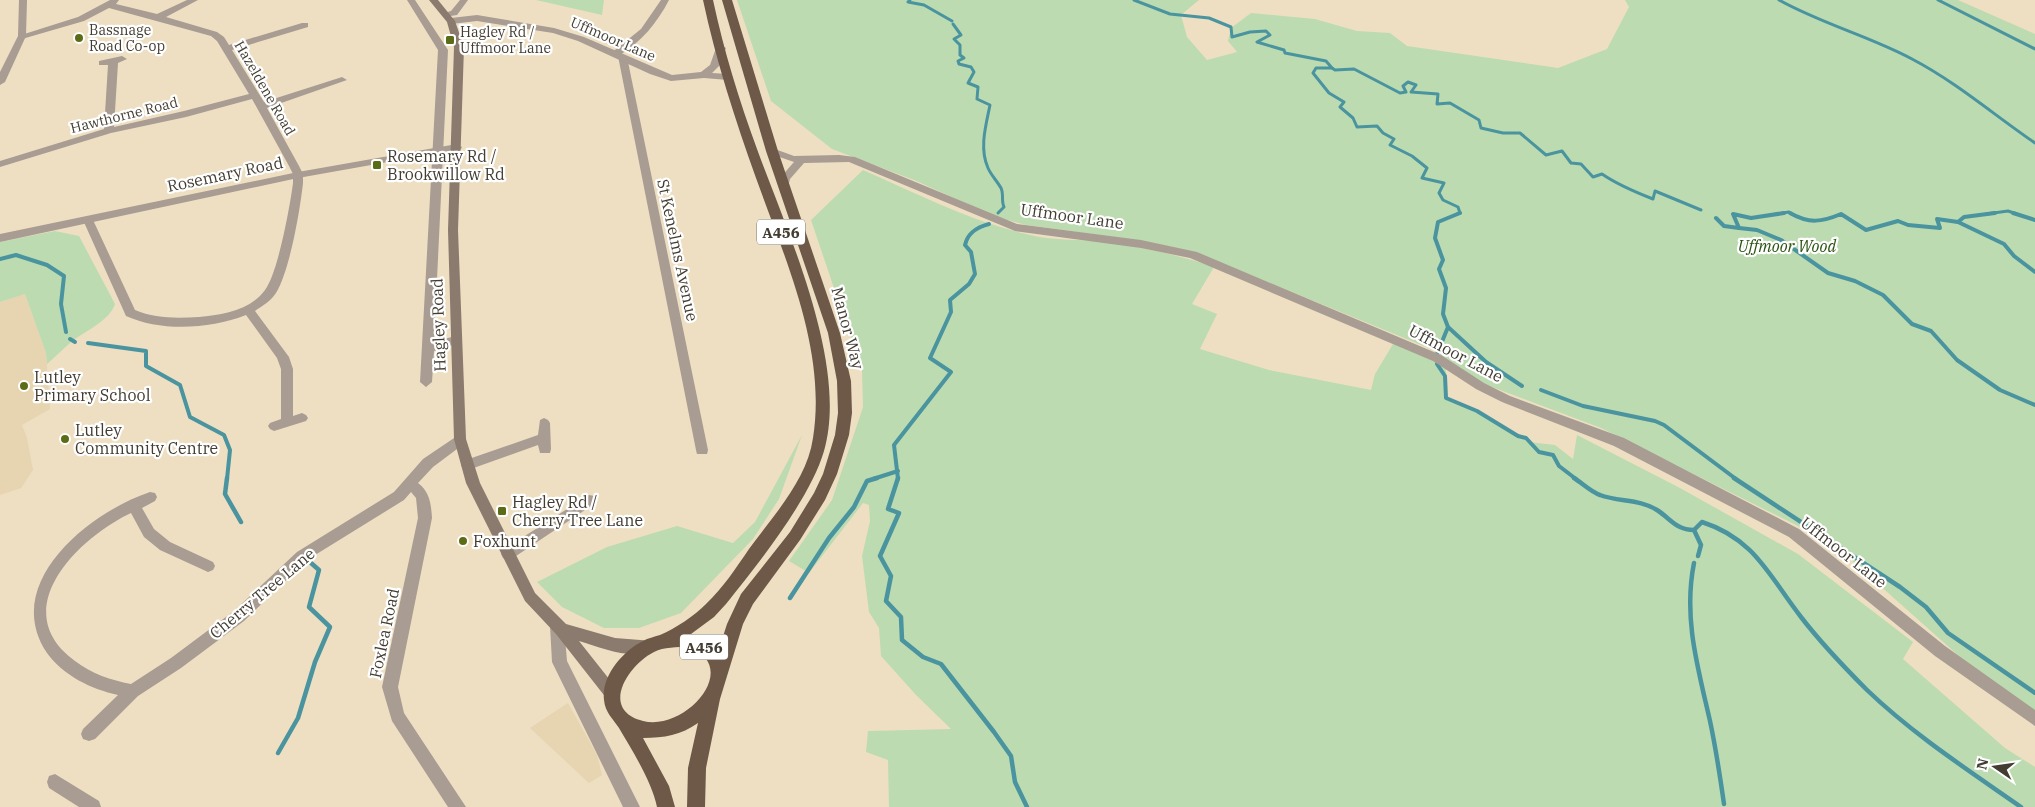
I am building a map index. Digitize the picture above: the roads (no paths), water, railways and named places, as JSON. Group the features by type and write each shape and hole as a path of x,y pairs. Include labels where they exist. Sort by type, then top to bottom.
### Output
{"highway":[{"name":"A456","path":"612,694 617,673 628,660 648,646 664,641 688,628 713,608 792,503 810,467 820,440 824,394 813,339 796,276 728,77 708,0"},
{"name":"Manor Way","path":"719,676 735,624 747,599 795,536 820,496 830,474 842,435 845,413 844,381 834,333 772,151 727,0"},
{"name":"A456","path":"664,641 688,640 705,647 713,657 719,676 712,699 698,768 696,807"},
{"path":"612,694 613,704 624,720 663,792 666,807"},
{"name":"A456","path":"624,720 638,729 658,732 674,729 696,715 712,699"}],"main road":[{"name":"Hagley Road","path":"433,0 449,18 459,47 453,230 455,340 460,440 473,483 530,598 559,628 612,694"},
{"name":"Hagley Road","path":"559,628 614,645 634,648 648,646"}],"street":[{"path":"0,82 22,36 23,0"},
{"path":"158,17 194,0"},
{"name":"Hagley Road","path":"411,0 443,50 426,382"},
{"path":"449,18 464,0"},
{"path":"618,55 650,25 665,0"},
{"path":"22,36 81,19 113,3"},
{"name":"Hazeldene Road","path":"113,3 214,34 226,48 262,106 298,175"},
{"name":"Uffmoor Lane","path":"449,18 477,18 534,26 580,39 653,72 671,78 704,75 728,77"},
{"path":"226,48 309,23"},
{"path":"704,75 714,66 721,48"},
{"name":"St Kenelms Avenue","path":"618,55 702,450"},
{"path":"102,63 118,60 109,131"},
{"path":"262,106 346,79"},
{"name":"Hawthorne Road","path":"0,164 109,131 186,114 255,95"},
{"name":"Rosemary Road","path":"0,238 298,175 457,147"},
{"name":"Uffmoor Lane","path":"772,151 788,160 800,162 838,157 851,159 1015,227 1141,244 1193,255 1436,358 1480,386 1619,442 1794,533 1940,652 2035,719"},
{"path":"784,185 785,178 800,162"},
{"path":"88,220 130,313 137,318 147,321 172,322 207,319 248,310 270,292 276,280 291,225 298,175"},
{"path":"248,310 283,357 287,370 287,420"},
{"path":"428,348 455,340"},
{"path":"274,426 287,420 302,418"},
{"path":"468,465 544,444 544,423"},
{"name":"Cherry Tree Lane","path":"89,734 133,691 176,663 239,616 302,556 399,496 433,458 460,440"},
{"name":"Foxlea Road","path":"410,485 419,489 423,496 425,518 390,687 397,716 458,807"},
{"path":"133,691 117,689 94,680 63,661 48,646 37,610 47,580 59,561 81,538 97,525 150,497"},
{"path":"508,554 589,500"},
{"path":"134,506 148,533 166,546 208,566"},
{"path":"559,628 560,662 632,807"},
{"path":"55,782 93,807"}],"waterway":[{"path":"910,0 908,2 924,5 952,21"},
{"path":"1134,0 1170,14 1209,18 1231,27 1232,37 1250,32 1266,31 1270,35 1257,42 1284,50 1285,53 1326,61 1332,68"},
{"path":"1779,0 1912,59 1959,88 2035,143"},
{"path":"1938,0 2035,49"},
{"path":"953,24 961,35 954,39 960,45 960,55 964,58 958,61 959,64 971,67 974,72 968,83 978,87 977,99 990,105 985,128 984,153 988,168 1002,190 1004,207 998,213"},
{"path":"1332,68 1316,68 1313,73 1329,93 1344,102 1340,107 1353,118 1357,127 1377,126 1383,133 1394,139 1390,145 1412,156 1427,168 1422,178 1444,183 1439,193 1443,200 1458,207 1460,213"},
{"path":"1332,68 1335,70 1354,69 1400,93 1406,92 1403,86 1408,82 1416,85 1411,92 1438,94 1437,104 1450,103 1479,120 1481,128 1503,133 1520,133 1546,155 1562,151 1571,163 1581,164 1593,177 1602,174 1620,185 1653,199 1655,191 1701,210"},
{"path":"1986,214 2008,211 2017,214"},
{"path":"1776,214 1789,212 1792,214"},
{"path":"1448,327 1443,314 1446,288 1439,269 1443,260 1435,238 1438,222 1460,213"},
{"path":"1739,228 1733,214 1751,218 1784,213"},
{"path":"1790,213 1803,219 1815,221 1841,214 1866,230 1898,221 1908,225 1940,228 1937,219 1958,222"},
{"path":"1958,222 1964,217 1995,213"},
{"path":"2013,213 2035,220"},
{"path":"1716,218 1724,226 1739,228"},
{"path":"1958,222 2004,244 2014,256 2035,272"},
{"path":"897,471 894,445 951,372 930,358 951,312 950,300 969,284 975,274 971,252 965,245 966,240 974,231 989,224"},
{"path":"1739,228 1757,230 1781,240 1828,273 1855,281 1883,295 1912,324 1931,331 1957,360 2000,390 2035,405"},
{"path":"0,259 16,255 47,265 64,276 61,304 66,332"},
{"path":"1437,354 1448,327"},
{"path":"1448,327 1486,362 1522,386"},
{"path":"70,339 75,342"},
{"path":"88,343 146,351 146,366 180,385 190,417 224,435 230,450 227,479"},
{"path":"1437,364 1445,376 1446,398 1477,411 1518,436 1526,438 1539,452 1553,455 1559,466 1576,479"},
{"path":"1541,390 1583,406 1655,421 1664,425 1736,479"},
{"path":"873,479 897,471"},
{"path":"897,471 898,478"},
{"path":"227,478 225,494 241,522"},
{"path":"790,598 829,538 854,507 867,481 877,478"},
{"path":"898,478 888,509 899,513 880,556 891,576 886,601 901,617 902,640 923,657 941,664 1011,756 1015,782 1027,807"},
{"path":"1574,478 1600,495 1650,506 1683,528 1694,530"},
{"path":"1734,478 1900,587 1926,607 1948,633 2035,693"},
{"path":"1694,530 1702,522 1720,529 1748,549 1770,573 1809,627 1867,690 1922,737 2021,807"},
{"path":"1694,530 1701,545 1698,556"},
{"path":"278,753 298,718 315,662 330,627 309,607 319,570 311,563"},
{"path":"1694,563 1690,603 1693,643 1710,721 1724,804"}],"place":[{"name":"Bassnage Road Co-op","path":"79,38"},
{"name":"Hagley Rd / Uffmoor Lane","path":"450,40"},
{"name":"Rosemary Rd / Brookwillow Rd","path":"377,165"},
{"name":"Lutley Primary School","path":"24,386"},
{"name":"Lutley Community Centre","path":"65,439"},
{"name":"Hagley Rd / Cherry Tree Lane","path":"502,511"},
{"name":"Foxhunt","path":"463,541"}],"park label":[{"name":"Uffmoor Wood","path":"1787,246"}]}
